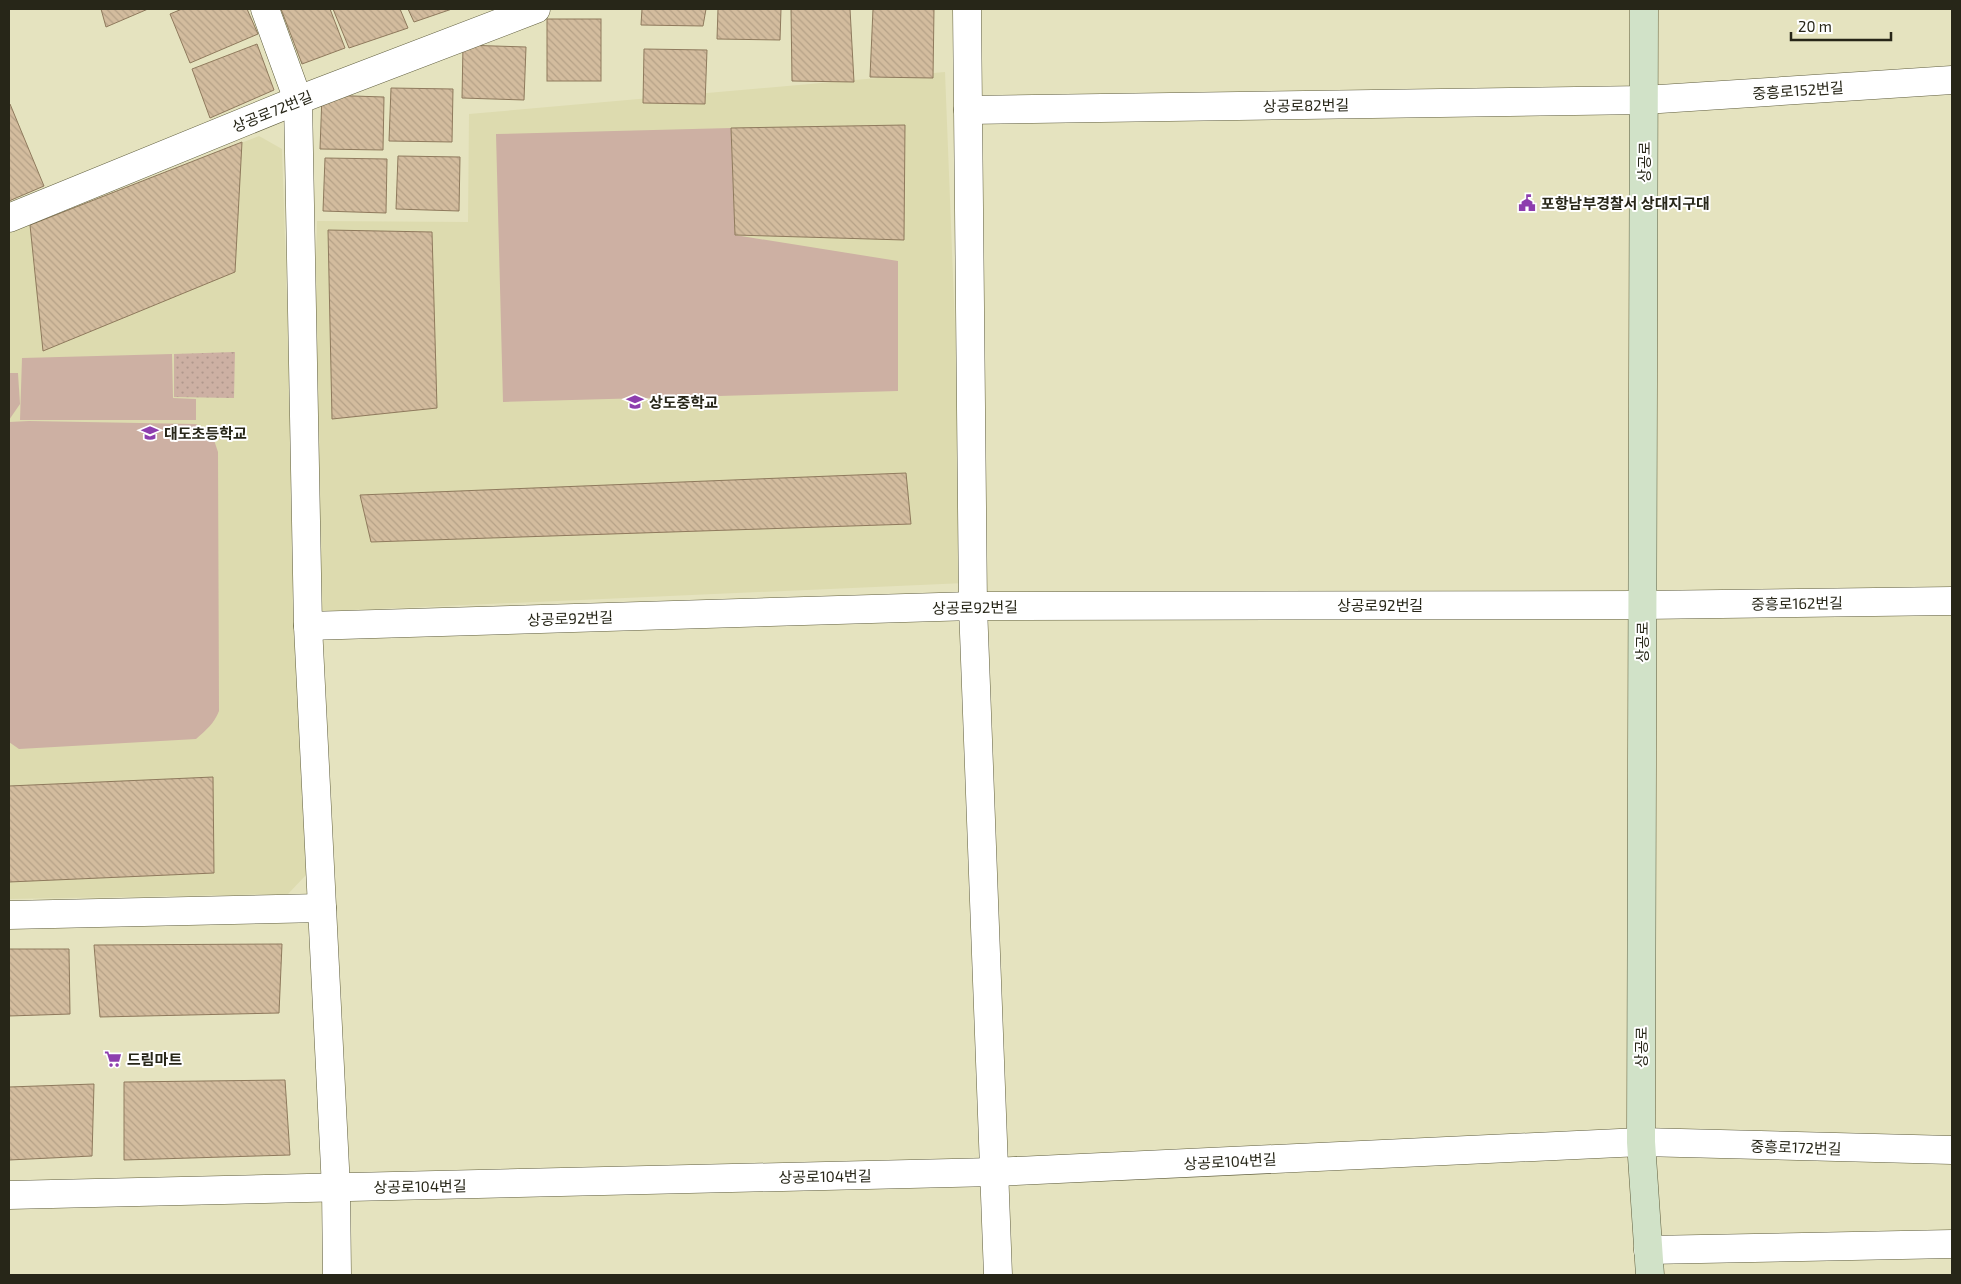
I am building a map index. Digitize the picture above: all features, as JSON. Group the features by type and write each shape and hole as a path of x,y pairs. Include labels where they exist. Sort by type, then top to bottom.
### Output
{"main road":[{"name":"상공로","path":"1644,9 1640,1142 1649,1263"}],"street":[{"path":"264,9 298,100 308,626 336,1188 337,1275"},
{"name":"상공로72번길","path":"9,218 298,100 536,9"},
{"path":"967,9 973,606 998,1275"},
{"name":"중흥로152번길","path":"1644,100 1952,80"},
{"name":"상공로82번길","path":"968,110 1644,100"},
{"name":"중흥로162번길","path":"1643,605 1952,601"},
{"name":"상공로92번길","path":"308,626 973,606 1643,605"},
{"path":"9,915 322,908"},
{"name":"중흥로172번길","path":"1640,1142 1952,1150"},
{"name":"상공로104번길","path":"9,1195 994,1172 1640,1142"},
{"path":"1649,1263 1952,1244"}],"shaded area":[{"name":"상도중학교","path":"945,72 965,583 308,612 317,221 468,222 469,114"},
{"path":"731,128 735,235 898,261 898,391 503,402 496,134"},
{"name":"대도초등학교","path":"259,136 282,149 306,875 288,894 9,899 9,233"},
{"path":"235,352 234,398 174,397 174,354"},
{"path":"172,354 173,398 196,399 196,420 20,420 22,358"},
{"path":"9,373 18,373 20,404 9,420"},
{"path":"9,422 196,424 212,434 218,452 219,711 212,723 196,739 19,749 9,742"}],"building":[{"path":"101,9 148,9 106,27"},
{"path":"182,9 247,9 258,34 190,63 170,14"},
{"path":"281,9 330,9 345,48 302,64"},
{"path":"333,9 400,9 408,28 349,48"},
{"path":"408,9 452,9 414,22"},
{"path":"642,9 706,9 703,26 641,25"},
{"path":"718,9 781,9 780,40 717,39"},
{"path":"791,9 850,9 854,82 792,81"},
{"path":"873,9 934,9 933,78 870,77"},
{"path":"547,19 601,19 601,81 547,81"},
{"path":"257,44 274,90 210,118 192,69"},
{"path":"463,45 526,47 524,100 462,98"},
{"path":"644,49 707,50 705,104 643,103"},
{"path":"391,88 453,89 452,142 389,141"},
{"path":"322,95 384,97 383,150 320,149"},
{"path":"9,105 44,186 9,201"},
{"path":"905,125 904,240 735,235 731,128"},
{"path":"242,142 235,272 43,351 30,225"},
{"path":"398,156 460,157 459,211 396,209"},
{"path":"325,158 387,159 386,213 323,211"},
{"path":"328,230 432,232 437,408 332,419"},
{"path":"906,473 911,524 371,542 360,495"},
{"path":"213,777 214,873 9,882 9,786"},
{"path":"282,944 279,1013 100,1017 94,945"},
{"path":"9,949 69,949 70,1014 9,1016"},
{"path":"285,1080 290,1155 124,1160 124,1082"},
{"path":"94,1084 92,1156 9,1160 9,1087"}],"place":[{"name":"포항남부경찰서 상대지구대","path":"1527,203"},
{"name":"상도중학교","path":"635,402"},
{"name":"대도초등학교","path":"150,433"},
{"name":"드림마트","path":"113,1059"}]}
